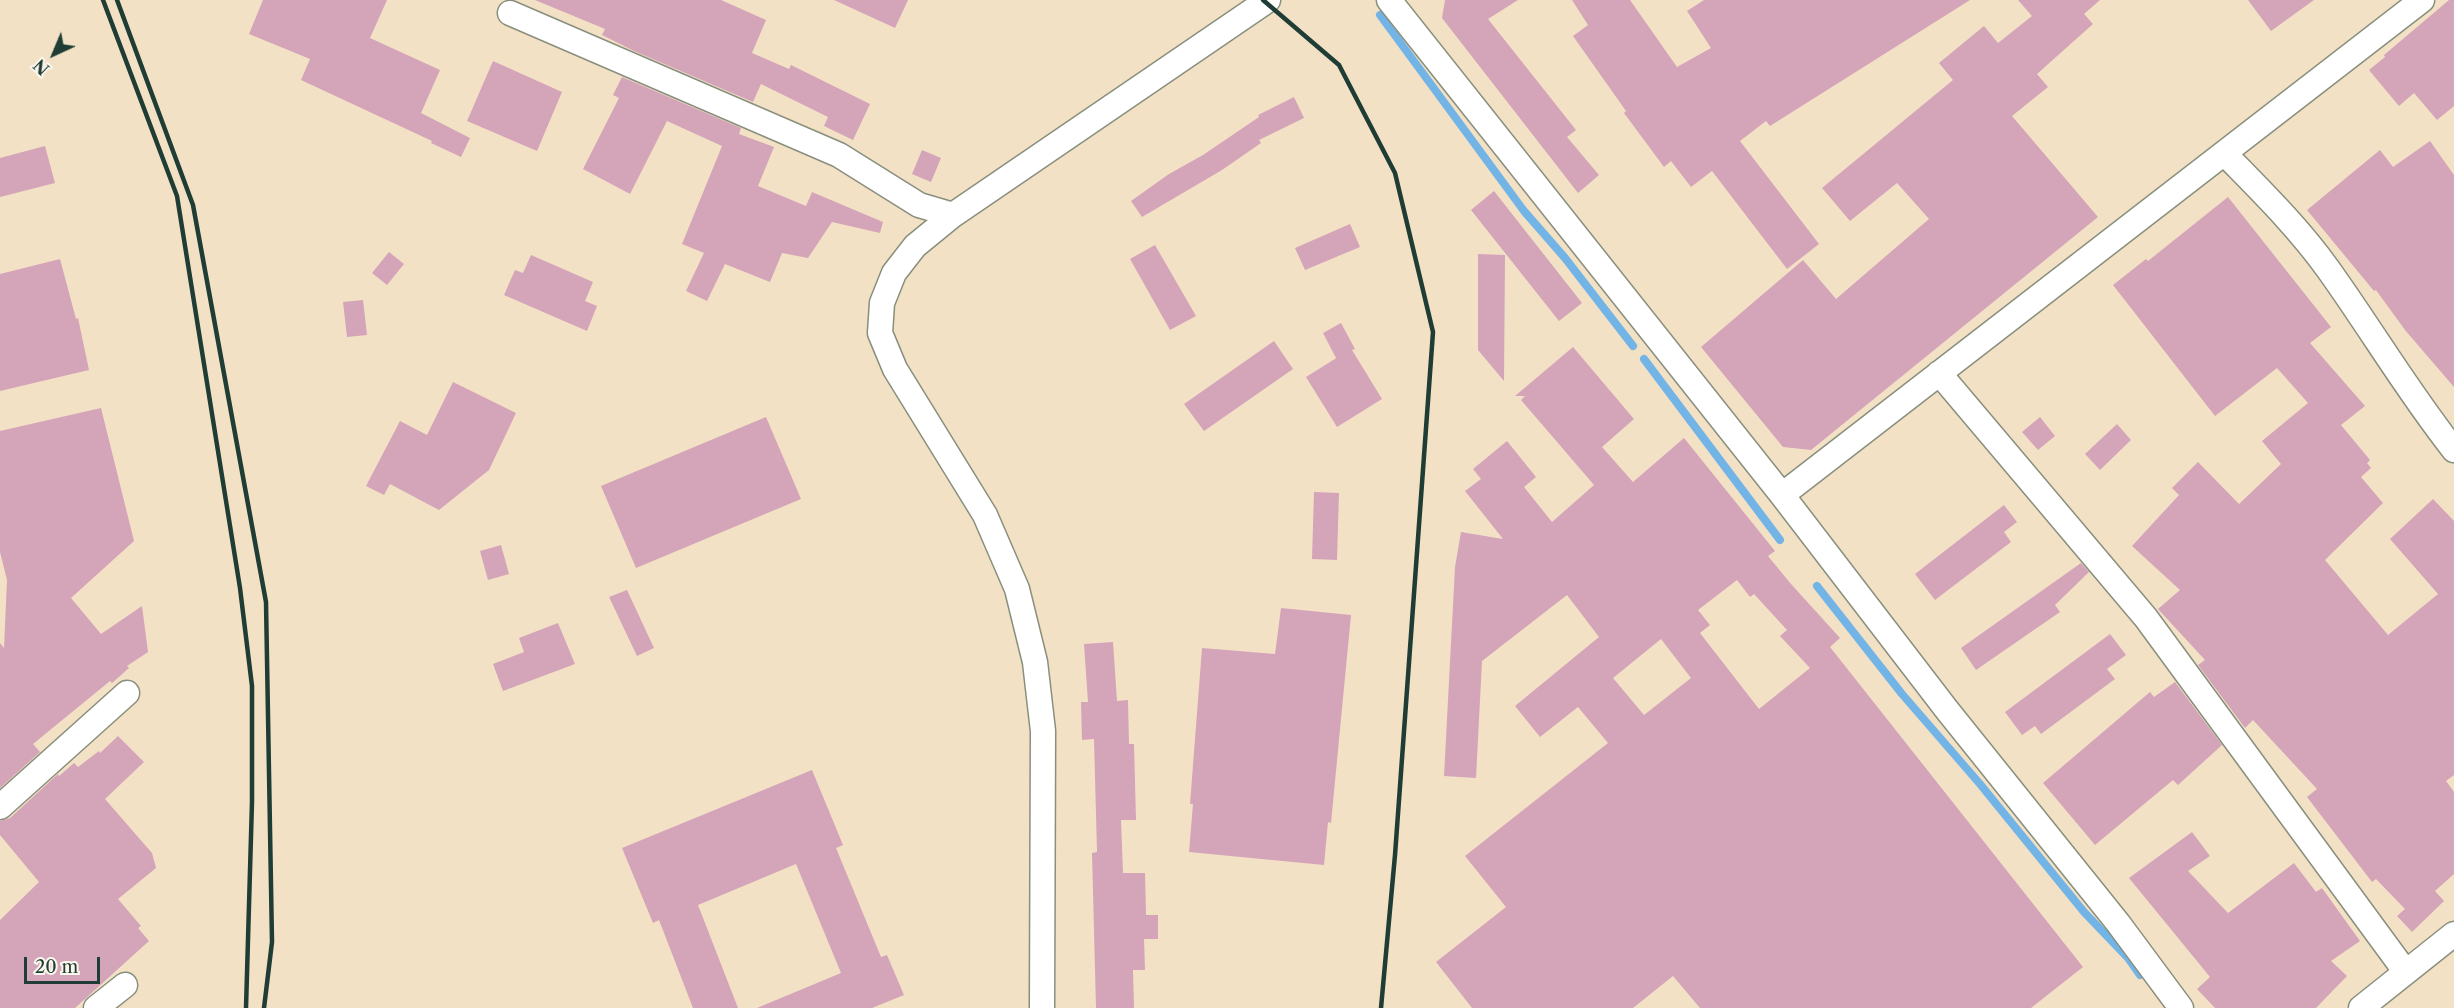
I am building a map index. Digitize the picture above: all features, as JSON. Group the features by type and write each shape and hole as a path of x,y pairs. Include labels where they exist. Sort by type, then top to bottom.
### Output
{"street":[{"path":"1042,1008 1043,731 1035,662 1017,589 985,515 895,369 880,333 882,303 894,273 915,246 953,215 1268,0"},
{"path":"1389,0 1782,495 1947,710 2118,923 2181,1008"},
{"path":"1782,495 2422,0"},
{"path":"510,13 839,155 919,205 953,215"},
{"path":"2224,153 2273,204 2327,268 2426,415 2454,450"},
{"path":"1939,373 2146,618 2404,972"},
{"path":"0,807 127,693"},
{"path":"2361,1008 2454,934"},
{"path":"96,1008 125,985"}],"building":[{"path":"263,0 387,0 370,38 440,70 421,113 470,138 461,157 431,143 432,141 301,80 310,59 249,34"},
{"path":"535,0 721,0 766,20 752,53 789,69 791,65 870,104 853,140 824,126 828,117 761,84 753,102 634,51 602,35 605,29"},
{"path":"834,0 908,0 895,28"},
{"path":"1445,0 1518,0 1488,19 1576,130 1567,137 1599,175 1578,193 1442,18"},
{"path":"1572,0 1630,0 1677,67 1711,48 1687,11 1704,0 1970,0 1770,126 1766,121 1740,141 1819,244 1787,269 1712,171 1691,187 1671,161 1664,167 1624,113 1626,111 1573,36 1588,25"},
{"path":"2018,0 2100,0 2084,14 2093,24 2037,74 2048,87 2012,116 2098,217 1811,450 1783,447 1701,347 1803,260 1836,299 1929,219 1897,183 1850,221 1822,188 1953,80 1939,63 1984,26 1998,43 2032,16"},
{"path":"2248,0 2314,0 2271,31"},
{"path":"2449,0 2454,0 2454,106 2437,120 2414,93 2399,106 2369,70"},
{"path":"493,61 562,92 537,151 467,121"},
{"path":"622,77 741,128 739,134 774,147 758,186 806,206 812,192 883,222 880,233 832,222 808,258 782,253 770,282 725,264 707,301 686,291 704,253 682,244 722,146 667,121 630,194 583,169 619,98 613,95"},
{"path":"1294,97 1304,118 1259,140 1261,143 1222,170 1142,217 1131,201 1169,174 1203,155 1259,117 1258,115"},
{"path":"2430,141 2454,175 2454,387 2405,330 2376,290 2374,291 2307,210 2380,150 2393,167"},
{"path":"45,146 55,183 0,197 0,158"},
{"path":"922,150 941,158 931,182 912,174"},
{"path":"1494,191 1582,303 1559,321 1471,210"},
{"path":"2228,197 2331,327 2310,343 2365,406 2341,425 2370,460 2367,463 2371,468 2361,477 2383,503 2325,560 2388,635 2438,594 2390,539 2433,499 2454,521 2454,775 2446,781 2454,792 2454,874 2435,891 2444,901 2412,932 2397,916 2405,909 2376,879 2372,882 2307,797 2317,789 2253,720 2245,728 2198,665 2205,660 2158,609 2180,590 2132,546 2179,495 2172,488 2198,462 2239,504 2281,464 2262,441 2308,403 2277,368 2215,416 2113,285 2146,259 2148,261"},
{"path":"1350,224 1360,247 1305,270 1295,248"},
{"path":"1155,245 1196,316 1170,330 1130,259"},
{"path":"389,252 404,264 387,285 372,273"},
{"path":"1478,254 1505,255 1504,381 1478,350"},
{"path":"531,255 593,282 585,301 597,306 587,331 504,295 515,270 523,273"},
{"path":"60,259 76,319 78,318 89,370 0,391 0,274"},
{"path":"363,300 367,335 347,337 343,302"},
{"path":"1341,323 1355,349 1352,350 1382,399 1337,427 1306,377 1338,357 1336,358 1323,333"},
{"path":"1274,341 1293,369 1204,431 1184,404"},
{"path":"1573,347 1634,419 1602,447 1633,482 1684,438 1775,551 1768,556 1840,638 1830,647 2083,967 2031,1008 1700,1008 1673,976 1633,1008 1472,1008 1436,962 1506,907 1465,856 1608,743 1578,707 1540,737 1515,706 1599,637 1567,595 1482,661 1476,778 1444,776 1455,567 1461,532 1503,539 1465,491 1481,479 1473,469 1507,441 1536,477 1524,487 1552,522 1594,485 1521,400 1525,396 1515,396","holes":["1737,580 1750,597 1754,594 1787,630 1780,636 1810,668 1759,709 1700,633 1710,625 1698,610","1661,639 1691,678 1644,715 1613,678"]},
{"path":"453,382 516,413 489,470 439,510 390,484 384,495 366,486 400,421 427,435"},
{"path":"101,408 134,541 71,598 101,634 142,606 148,652 127,666 129,668 112,683 110,681 33,744 40,752 0,788 0,643 4,648 7,580 0,552 0,431"},
{"path":"766,417 801,499 636,568 601,486"},
{"path":"2040,417 2055,436 2038,450 2022,432"},
{"path":"2117,424 2131,440 2100,470 2085,454"},
{"path":"1314,492 1339,493 1337,560 1312,559"},
{"path":"2004,505 2017,522 2004,532 2011,542 1935,600 1915,574"},
{"path":"501,545 509,574 488,580 480,551"},
{"path":"2081,563 2089,572 2055,605 2060,612 1976,670 1961,648"},
{"path":"627,590 654,648 637,656 609,597"},
{"path":"1281,608 1351,615 1331,823 1328,822 1324,865 1189,852 1193,804 1190,804 1202,648 1275,654"},
{"path":"558,623 575,664 503,691 493,664 524,652 519,638"},
{"path":"2110,634 2126,655 2107,669 2115,679 2041,734 2035,726 2022,735 2005,712"},
{"path":"1113,642 1117,701 1128,700 1129,744 1134,744 1136,820 1121,820 1123,873 1145,873 1146,915 1158,915 1158,939 1144,939 1145,970 1133,970 1134,1008 1096,1008 1092,853 1097,852 1094,739 1082,740 1081,702 1088,702 1084,644"},
{"path":"2175,682 2222,745 2178,785 2173,780 2095,845 2043,783 2150,692 2154,697"},
{"path":"118,736 144,762 105,799 152,853 156,868 118,899 141,926 138,928 149,941 75,1008 0,1008 0,920 39,882 0,835 0,821 10,818 58,774 59,776 74,763 78,767 99,751 100,753"},
{"path":"812,770 843,845 836,848 881,957 887,955 904,995 872,1008 757,1008 841,973 796,864 698,905 738,1008 693,1008 659,920 653,923 622,848"},
{"path":"2192,832 2210,856 2188,871 2228,913 2294,863 2316,892 2322,888 2360,941 2331,961 2347,976 2316,1008 2215,1008 2197,989 2210,977 2129,878"}],"waterway":[{"path":"1380,15 1524,211 1565,258 1633,346"},
{"path":"1644,359 1780,540"},
{"path":"1817,586 1902,694 1980,784 2084,912 2128,958 2140,975"}],"railway":[{"path":"103,0 177,196 240,588 252,686 252,802 246,1008"},
{"path":"117,0 193,205 266,602 272,942 264,1008"},
{"path":"1263,0 1339,65 1395,173 1433,332 1395,855 1381,1008"}]}
